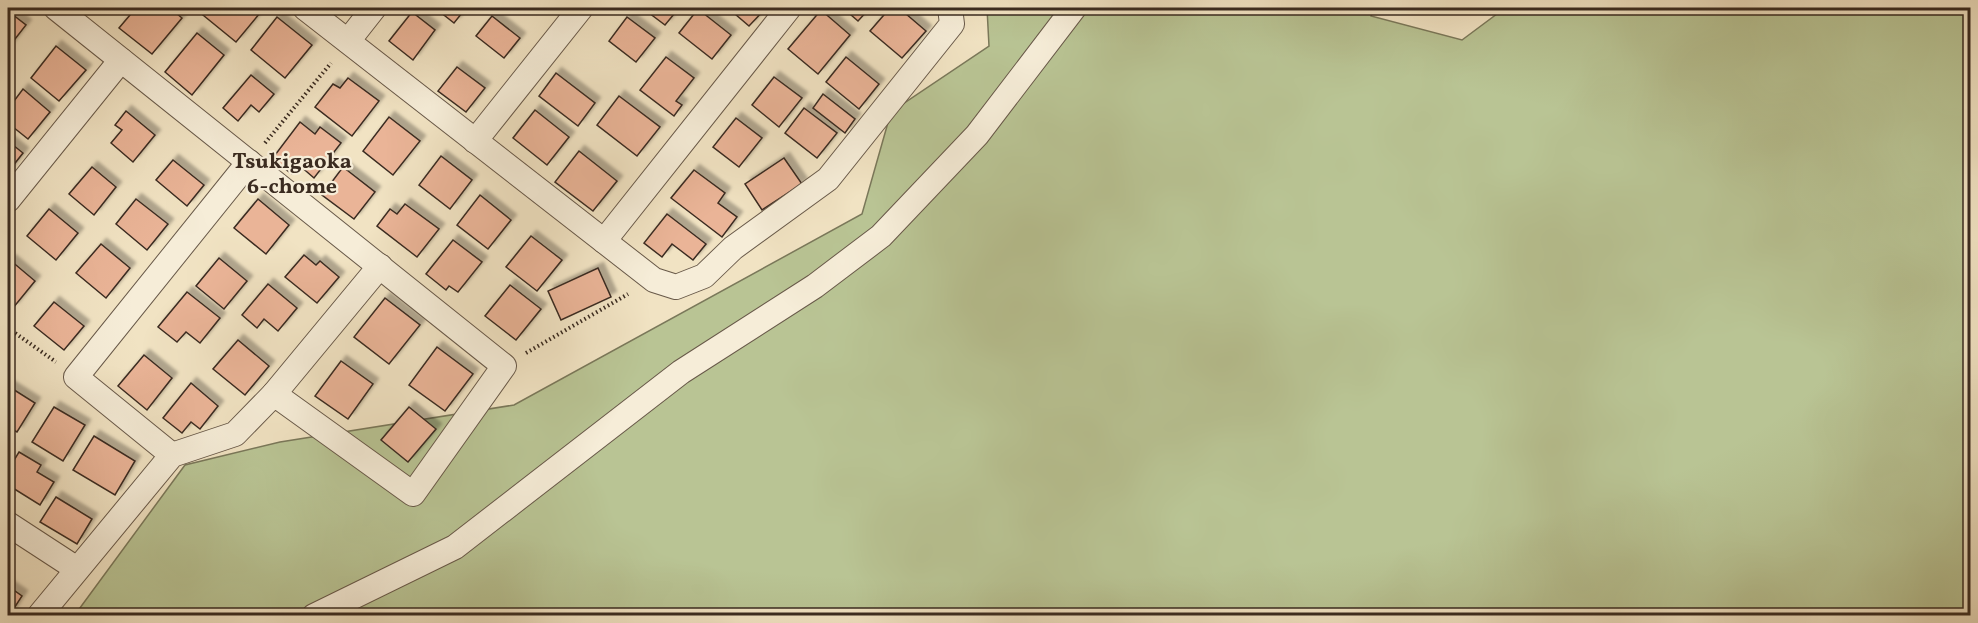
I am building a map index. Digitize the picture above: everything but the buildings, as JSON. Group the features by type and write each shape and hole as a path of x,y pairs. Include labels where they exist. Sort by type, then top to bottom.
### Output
{"street":[{"path":"56,8 504,366 413,494 274,394"},
{"path":"305,8 654,280 676,287 704,276 733,248 828,179 952,24 950,8"},
{"path":"348,41 374,8"},
{"path":"475,141 581,8"},
{"path":"604,241 789,8"},
{"path":"314,615 455,547 681,372 815,286 881,236 977,135 1074,8"},
{"path":"8,200 122,60"},
{"path":"172,455 76,376 249,162"},
{"path":"39,615 172,455 235,434 274,394 380,266"},
{"path":"8,524 77,568"}],"path":[{"path":"249,162 348,41"},
{"path":"504,366 654,280"},
{"path":"8,328 76,376"}],"green space":[{"path":"987,8 1373,8 1371,16 1462,40 1505,8 1970,8 1970,615 74,616 185,465 280,442 514,405 862,214 891,112 989,46"}],"district":[{"name":"Tsukigaoka 6-chome","path":"292,172"}]}
